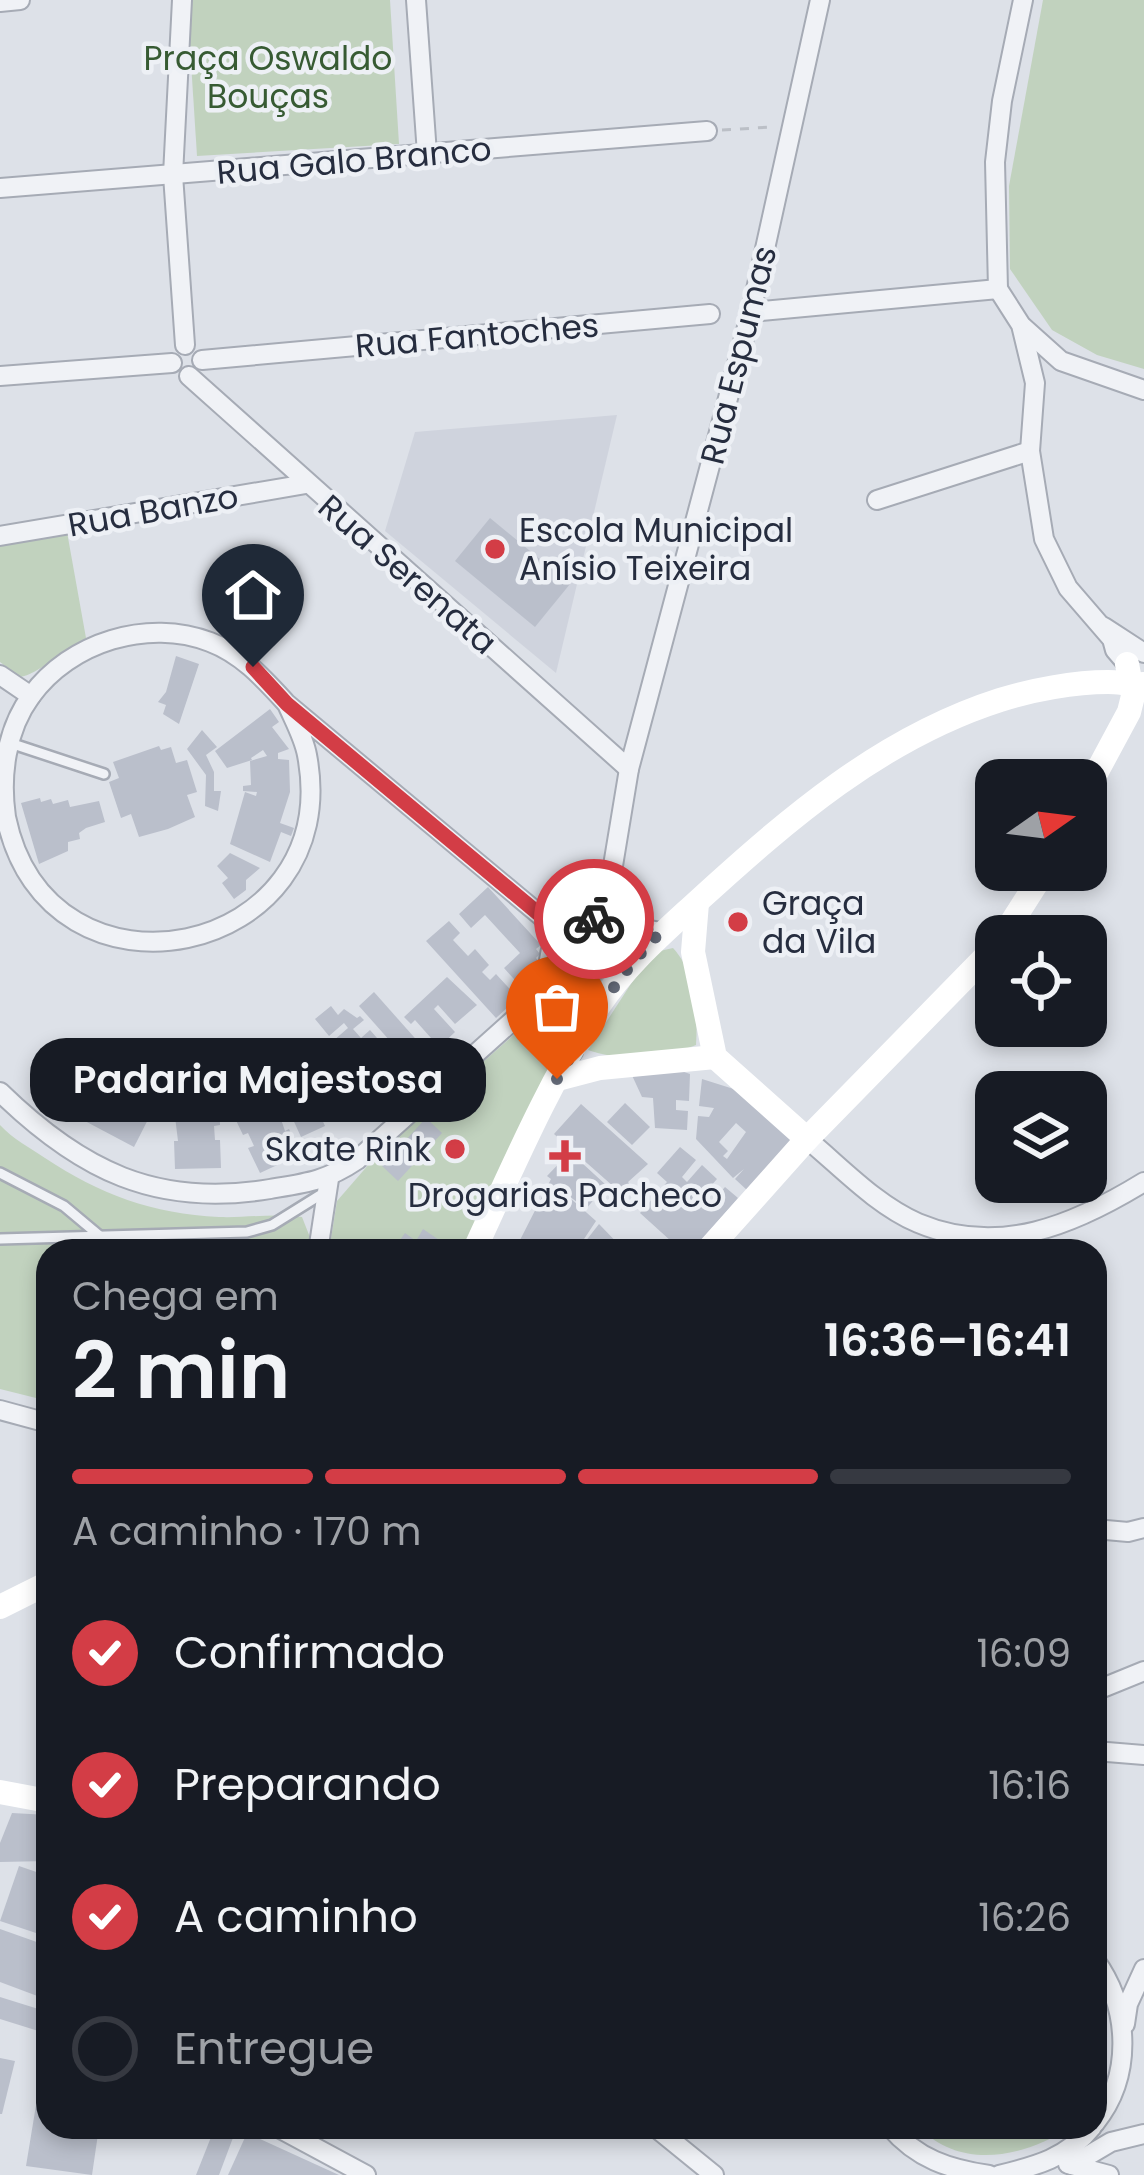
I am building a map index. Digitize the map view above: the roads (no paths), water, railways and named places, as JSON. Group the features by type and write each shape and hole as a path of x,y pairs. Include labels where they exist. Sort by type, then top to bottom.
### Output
{"street":[{"path":"0,2 20,0"},
{"path":"182,0 173,175 185,345"},
{"path":"416,0 427,154"},
{"name":"Rua Espumas","path":"604,920 629,769 752,312 820,0"},
{"path":"1023,0 994,162 998,289 1022,325 1061,361 1144,390"},
{"name":"Rua Galo Branco","path":"0,188 707,131"},
{"path":"752,312 998,289"},
{"name":"Rua Fantoches","path":"196,368 710,314"},
{"path":"1022,325 1035,383 1030,451 1044,539 1068,588 1112,639 1115,650 1138,669"},
{"path":"185,345 196,348 196,368 178,373 172,363 176,350 185,345"},
{"path":"0,376 172,363"},
{"name":"Rua Serenata","path":"196,368 306,484 629,769"},
{"path":"877,500 1030,451"},
{"name":"Rua Banzo","path":"0,536 306,484"},
{"path":"287,704 307,752 311,804 297,854 268,896 227,928 178,943 126,941 77,922 38,889 11,844 1,794 7,742 31,696 66,660 111,639 161,632 210,642 253,667 287,704 558,930"},
{"path":"480,1239 557,1079 619,979 661,932 747,854 805,806 906,742 1000,700 1108,682 1138,669"},
{"path":"1104,759 1129,712 1138,669"},
{"path":"0,675 31,696"},
{"path":"697,902 693,952 715,1058 869,1192 915,1222 959,1236 1006,1239 1092,1214 1144,1183"},
{"path":"600,1068 573,1052 548,989 546,964 558,930 574,921 604,920 661,932 693,952"},
{"path":"718,1239 808,1138 975,967"},
{"path":"0,1092 65,1148 103,1172 147,1186 189,1195 232,1196 329,1184 548,989"},
{"path":"557,1079 600,1068 715,1058"},
{"path":"320,1239 329,1184"},
{"path":"0,1410 36,1420"},
{"path":"1107,1530 1144,1528"},
{"path":"0,1606 36,1589"},
{"path":"1107,1685 1144,1671"},
{"path":"1107,1752 1144,1755"},
{"path":"0,1792 36,1799"},
{"path":"1107,2107 1120,2074 1128,2004 1144,1969"},
{"path":"1107,1982 1116,1998 1124,2035"},
{"path":"1072,2164 1112,2142 1144,2134"},
{"path":"301,2139 366,2175"},
{"path":"670,2139 714,2175"},
{"path":"900,2139 947,2169 989,2175"},
{"path":"1049,2163 1083,2139"},
{"path":"999,2175 1049,2163 1109,2175"}],"lane":[{"path":"7,742 104,774"},
{"path":"0,1173 64,1206 102,1239"},
{"path":"0,1239 260,1230 329,1184"}],"place":[{"name":"Escola Municipal Anísio Teixeira","path":"495,549"},
{"name":"Graça da Vila","path":"738,922"},
{"name":"Padaria Majestosa","path":"557,1079"},
{"name":"Skate Rink","path":"455,1149"},
{"name":"Drogarias Pacheco","path":"565,1156"}],"park label":[{"name":"Praça Oswaldo Bouças","path":"268,77"}]}
